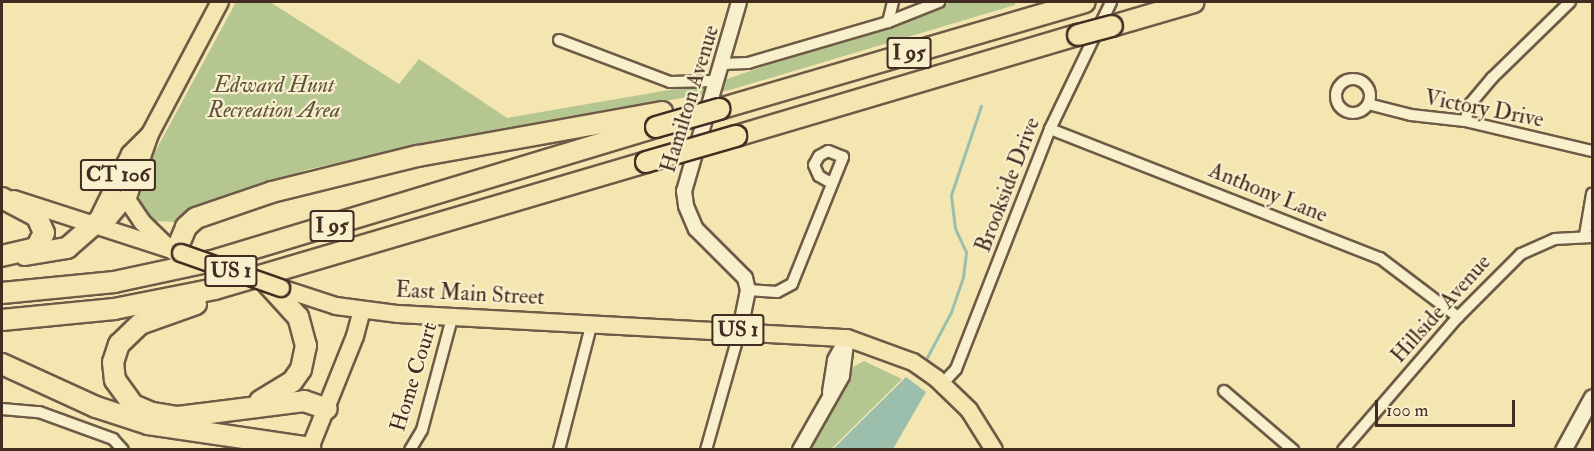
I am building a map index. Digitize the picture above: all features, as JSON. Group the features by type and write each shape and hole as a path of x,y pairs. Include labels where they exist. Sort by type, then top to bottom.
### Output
{"highway":[{"name":"I 95","path":"2,293 114,282 212,261 659,120 726,107 1085,2"},
{"name":"I 95","path":"2,320 80,314 182,297 1194,2"},
{"path":"175,251 186,227 196,218 273,192 446,150 659,120"},
{"path":"2,196 37,217 44,233 36,248 2,256"},
{"path":"2,256 58,251 75,243 96,223"},
{"path":"327,409 304,401 223,413 164,415 133,405 114,380 113,362 118,344 131,330 148,321 397,236"},
{"path":"223,413 281,392 297,376 304,361 306,346 301,324 274,286"},
{"path":"2,364 87,404 148,424 310,449"}],"main road":[{"name":"CT 106","path":"96,223 137,158 220,2"},
{"name":"CT 106","path":"96,223 110,217 126,198 137,158"},
{"name":"East Main Street","path":"2,196 96,223 336,306 362,310 740,330 847,338 913,362 940,381"},
{"path":"126,198 142,222 175,251"},
{"path":"310,449 327,409 362,310"},
{"name":"US 1","path":"940,381 969,410 994,450"},
{"path":"1563,450 1593,397"}],"street":[{"name":"Hamilton Avenue","path":"739,2 686,175 686,206 696,229 738,269 748,290"},
{"path":"888,22 893,2"},
{"path":"721,64 748,63 888,22 939,2"},
{"name":"Brookside Drive","path":"940,381 956,369 1050,129 1111,2"},
{"path":"1465,121 1471,103 1492,78 1570,2"},
{"path":"559,40 670,81 713,81"},
{"name":"Victory Drive","path":"1368,104 1411,115 1465,121 1593,151"},
{"name":"Anthony Lane","path":"1050,129 1380,258 1458,317"},
{"path":"706,450 740,330 748,290 777,292 790,287 831,183"},
{"path":"1589,236 1593,194"},
{"name":"Hillside Avenue","path":"1343,450 1458,317 1521,254 1555,238 1589,236"},
{"name":"Home Court","path":"410,450 422,430 453,314"},
{"path":"559,450 592,322"},
{"path":"800,450 842,376 847,338"},
{"path":"1224,391 1293,450"},
{"path":"2,409 39,412 113,439 123,450"}],"green space":[{"name":"Edward Hunt Recreation Area","path":"236,2 270,2 399,84 419,59 507,118 721,81 952,2 1015,2 1015,5 730,90 528,124 309,169 217,202 176,222 154,221 139,203 143,174"},
{"path":"864,361 902,379 831,449 808,450 824,427 853,367"}],"shaded area":[{"path":"906,377 926,392 893,449 833,449"}],"waterway":[{"path":"924,363 951,312 963,277 966,252 955,228 951,195 981,106"}]}
